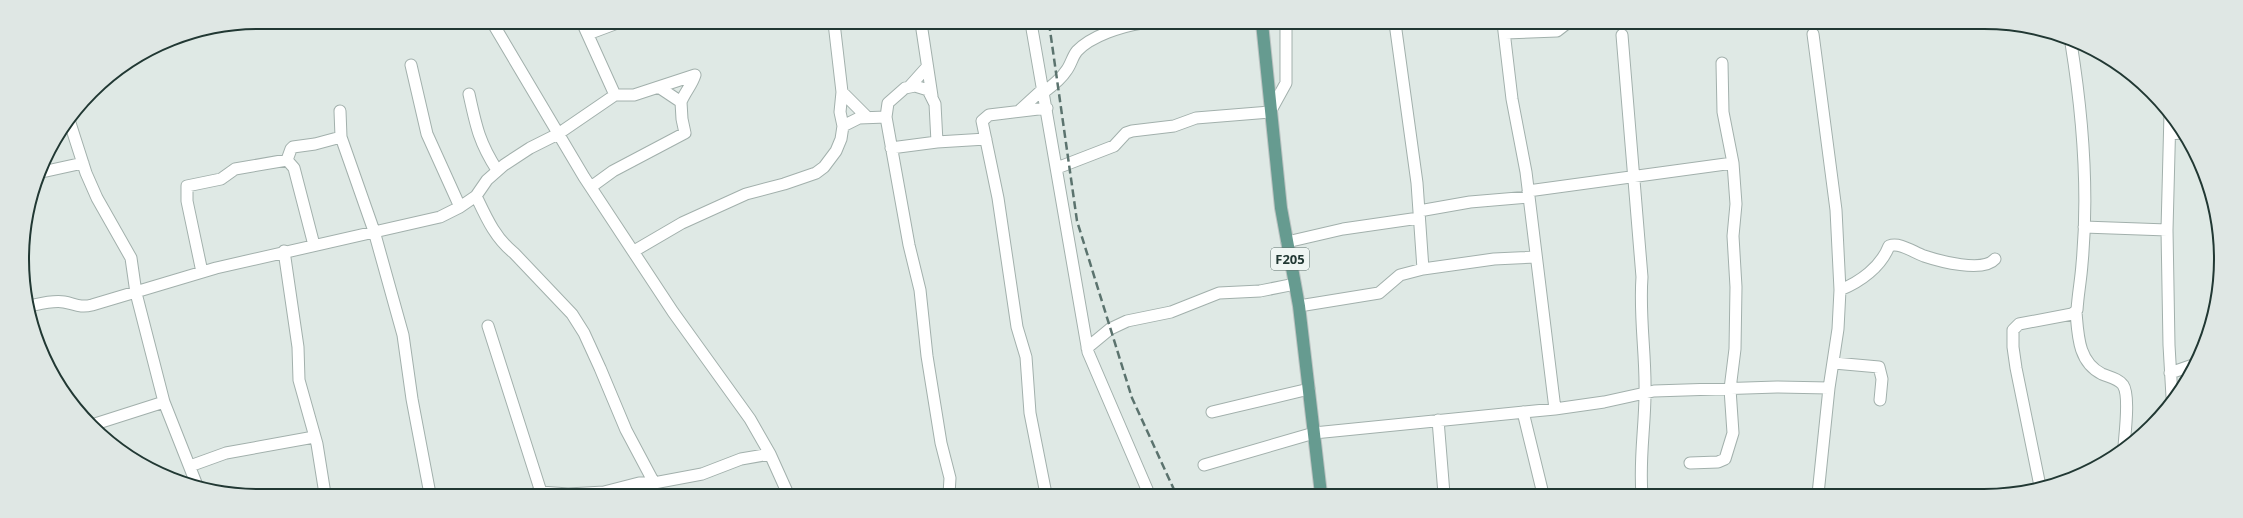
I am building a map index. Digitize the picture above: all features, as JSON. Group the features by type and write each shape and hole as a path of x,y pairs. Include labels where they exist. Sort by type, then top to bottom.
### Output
{"main road":[{"name":"F205","path":"1263,29 1281,208 1299,306 1320,489"}],"street":[{"path":"496,29 591,187 673,312 750,419 770,454 786,489"},
{"path":"586,29 615,95"},
{"path":"588,34 601,29"},
{"path":"634,251 682,223 746,194 816,174 824,167 836,152 841,139 843,126 840,112 842,92 835,29"},
{"path":"922,29 933,97 937,142"},
{"path":"1032,29 1047,108 1087,348 1104,394 1147,489"},
{"path":"1019,111 1066,71 1073,57 1082,48 1116,29"},
{"path":"1057,168 1114,146 1126,133 1132,131 1174,126 1196,118 1270,112 1286,83 1286,29"},
{"path":"1396,29 1419,214 1423,269"},
{"path":"1504,29 1512,99 1529,194 1555,409"},
{"path":"1522,29 1557,31 1560,29"},
{"path":"1813,34 1836,210 1840,290 1834,363 1829,388 1819,489"},
{"path":"1622,35 1642,278 1640,300 1645,394 1643,415 1642,489"},
{"path":"2072,47 2080,96 2084,140 2084,227 2082,265 2076,312 2078,341 2084,355 2100,373 2118,381 2126,392 2124,441"},
{"path":"1690,463 1718,462 1725,459 1733,433 1730,388 1736,349 1736,287 1733,236 1736,204 1733,163 1723,112 1722,63"},
{"path":"411,65 427,134 460,207"},
{"path":"927,67 910,86 890,99 887,106 886,117 909,245 920,290 927,356 941,443 950,478 949,489"},
{"path":"33,305 64,302 81,308 136,293 202,272 284,251 426,221 460,207 476,196 497,170 530,148 558,134 615,95 634,95 660,88 681,78 695,75 681,102 685,133 613,171 591,187"},
{"path":"910,86 925,88 933,97"},
{"path":"660,88 681,102"},
{"path":"842,92 867,117"},
{"path":"469,94 481,142 497,170"},
{"path":"1045,489 1030,413 1026,357 1017,327 998,198 983,118 988,115 1047,108"},
{"path":"340,111 341,137 374,231 403,335 412,399 429,489"},
{"path":"843,126 850,122 867,117 886,117"},
{"path":"71,127 83,163 97,198 131,258 136,293 164,402 195,480"},
{"path":"2171,392 2167,230 2176,133"},
{"path":"287,160 290,149 341,137"},
{"path":"891,148 937,142 986,139"},
{"path":"287,160 294,168 314,244"},
{"path":"202,272 189,208 187,186 221,179 235,169 287,160"},
{"path":"47,171 83,163"},
{"path":"1287,242 1470,202 1529,194 1579,183 1733,163"},
{"path":"476,196 495,233 504,245 514,253 572,314 584,333 623,425 657,489"},
{"path":"2084,227 2167,230"},
{"path":"1840,290 1856,284 1886,256 1889,246 1893,245 1900,246 1932,258 1975,266 1989,264 1995,259"},
{"path":"284,251 298,347 299,380 314,437 324,489"},
{"path":"1299,306 1379,293 1400,275 1423,269 1494,259 1536,256"},
{"path":"1087,348 1116,326 1127,321 1171,312 1219,293 1260,291 1295,284"},
{"path":"2039,482 2016,368 2013,347 2013,330 2019,324 2076,312"},
{"path":"488,326 536,489"},
{"path":"1834,363 1879,367 1882,372 1880,400"},
{"path":"2170,373 2187,367"},
{"path":"1204,465 1314,433 1555,409 1645,394 1654,391 1730,388 1829,388"},
{"path":"1212,412 1309,389"},
{"path":"97,423 164,402"},
{"path":"1523,412 1542,489"},
{"path":"1438,420 1444,489"},
{"path":"190,466 226,453 314,437"},
{"path":"616,489 639,483 654,483 702,474 741,459 770,454"}],"railway":[{"path":"1050,29 1077,221 1132,398 1174,489"}]}
